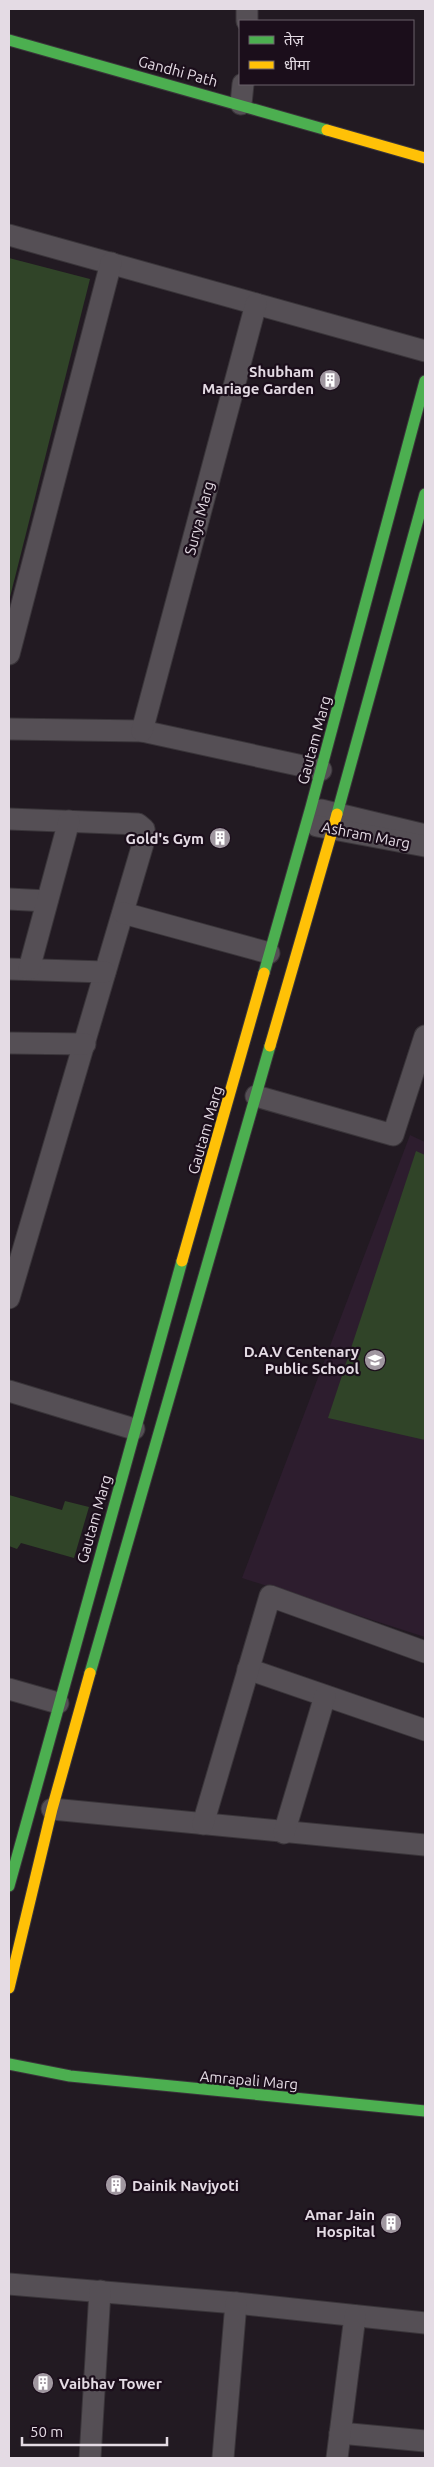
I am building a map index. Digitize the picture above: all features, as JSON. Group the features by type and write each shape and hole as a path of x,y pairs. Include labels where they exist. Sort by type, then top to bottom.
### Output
{"street":[{"name":"Gandhi Path","path":"9,40 242,94 425,157"},
{"path":"9,235 425,351"},
{"path":"9,654 112,263"},
{"name":"Surya Marg","path":"142,731 256,304"},
{"name":"Gautam Marg","path":"9,1886 134,1429 309,815 425,381"},
{"path":"9,1988 52,1809 334,823 425,494"},
{"path":"9,729 142,731 321,770"},
{"name":"Ashram Marg","path":"309,815 425,846"},
{"path":"9,819 138,824 144,830 145,837 9,1298"},
{"path":"69,821 47,900 19,969 105,972"},
{"name":"Ashram Marg","path":"334,823 409,829 425,834"},
{"path":"9,899 47,900"},
{"path":"123,913 269,954"},
{"path":"256,1096 393,1135 425,1036"},
{"path":"9,1042 85,1044"},
{"path":"9,1391 134,1429"},
{"path":"203,1824 270,1596 425,1652"},
{"path":"248,1668 425,1730"},
{"path":"9,1689 58,1704"},
{"path":"284,1833 325,1696"},
{"path":"52,1809 284,1833 425,1845"},
{"path":"9,2064 70,2076"},
{"path":"9,2077 70,2076"},
{"name":"Amrapali Marg","path":"70,2076 425,2111"},
{"path":"9,2284 236,2303 425,2323"},
{"path":"90,2458 100,2291"},
{"path":"223,2458 236,2303"},
{"path":"337,2458 355,2316"},
{"path":"340,2433 425,2441"}],"shaded area":[{"name":"D.A.V Centenary Public School","path":"410,1135 425,1142 425,1637 242,1578"}],"green space":[{"path":"9,258 90,279 9,601"},
{"path":"416,1151 425,1155 425,1440 328,1418"},
{"path":"9,1495 62,1510 65,1501 89,1507 74,1558 21,1543 17,1549 9,1546"}],"traffic: fast":[{"path":"9,40 327,130"},
{"path":"264,973 311,807 425,381"},
{"path":"337,814 425,494"},
{"path":"90,1673 270,1046"},
{"path":"9,1886 182,1261"},
{"path":"9,2064 70,2076 425,2111"}],"traffic: slow":[{"path":"327,130 425,158"},
{"path":"270,1046 337,814"},
{"path":"182,1261 264,973"},
{"path":"9,1988 52,1809 90,1673"}],"place":[{"name":"Shubham Mariage Garden","path":"330,380"},
{"name":"Gold's Gym","path":"220,838"},
{"name":"D.A.V Centenary Public School","path":"375,1360"},
{"name":"Dainik Navjyoti","path":"116,2185"},
{"name":"Amar Jain Hospital","path":"391,2223"},
{"name":"Vaibhav Tower","path":"43,2383"}]}
